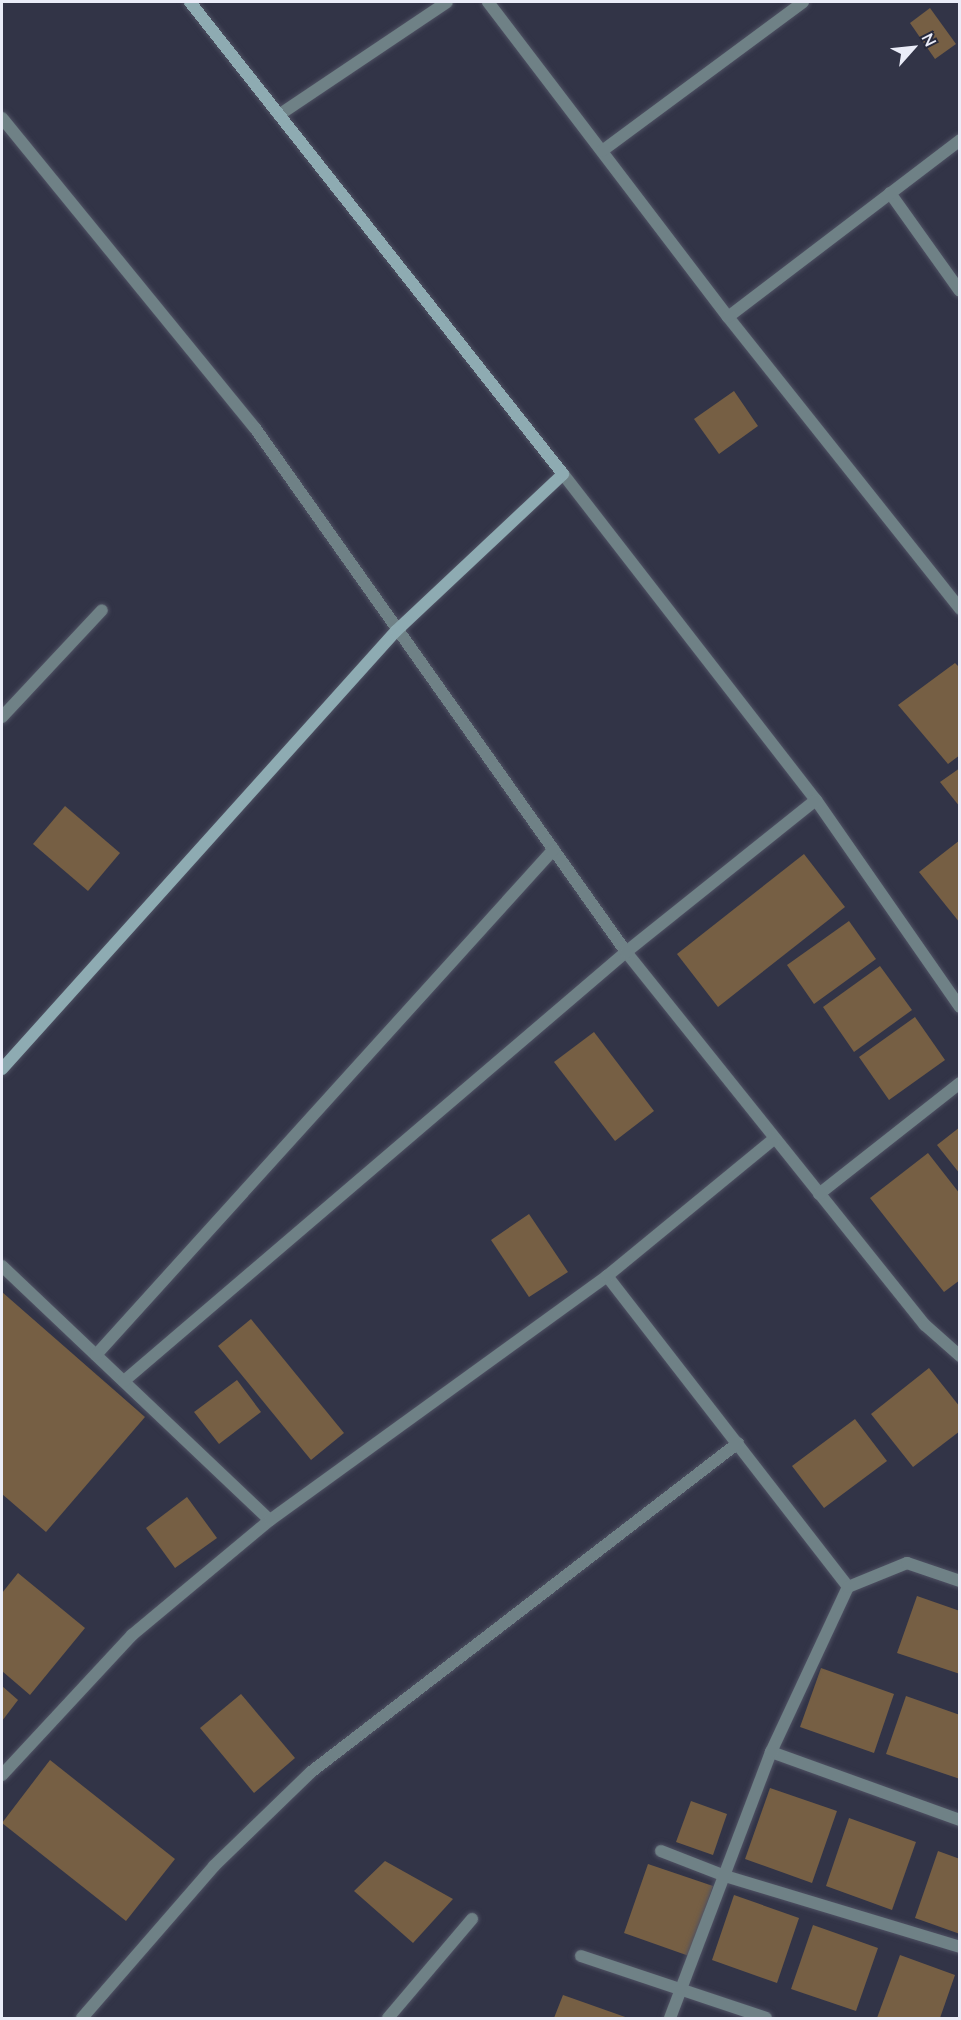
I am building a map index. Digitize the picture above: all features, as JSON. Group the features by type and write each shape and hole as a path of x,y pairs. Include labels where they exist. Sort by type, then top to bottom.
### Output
{"street":[{"path":"190,2 563,474 816,800 960,1007"},
{"path":"279,115 447,2"},
{"path":"488,2 728,316 960,609"},
{"path":"602,151 803,2"},
{"path":"2,117 255,428 396,631 626,952 925,1325 960,1356"},
{"path":"728,316 960,140"},
{"path":"890,193 960,291"},
{"path":"2,1069 396,631 563,474"},
{"path":"2,717 102,610"},
{"path":"124,1381 626,952 816,800"},
{"path":"96,1355 554,849"},
{"path":"819,1194 960,1083"},
{"path":"2,1775 132,1635 270,1520 607,1276 774,1139"},
{"path":"2,1266 270,1520"},
{"path":"607,1276 849,1587"},
{"path":"82,2019 214,1866 311,1772 738,1443"},
{"path":"670,2019 771,1752 849,1587 907,1563 960,1581"},
{"path":"771,1752 959,1819"},
{"path":"661,1851 725,1876 960,1947"},
{"path":"388,2019 472,1919"},
{"path":"581,1956 766,2019"}],"building":[{"path":"930,8 956,44 935,59 910,23"},
{"path":"734,391 758,426 719,454 694,419"},
{"path":"955,663 960,668 960,755 948,764 898,705"},
{"path":"960,768 960,807 940,782"},
{"path":"65,806 120,853 88,891 33,844"},
{"path":"960,840 960,923 919,872"},
{"path":"804,854 845,907 718,1007 677,954"},
{"path":"849,921 876,959 814,1004 787,965"},
{"path":"880,966 912,1010 854,1052 823,1007"},
{"path":"915,1017 945,1060 889,1100 859,1057"},
{"path":"594,1032 654,1111 615,1141 554,1062"},
{"path":"960,1127 960,1174 937,1145"},
{"path":"928,1153 960,1194 960,1280 944,1292 870,1198"},
{"path":"529,1214 568,1272 529,1297 491,1240"},
{"path":"2,1292 145,1417 46,1532 2,1494"},
{"path":"251,1319 344,1433 311,1460 218,1346"},
{"path":"929,1368 960,1407 960,1431 913,1467 871,1414"},
{"path":"237,1380 261,1412 219,1444 194,1412"},
{"path":"855,1419 887,1461 824,1508 792,1466"},
{"path":"187,1497 217,1538 175,1568 146,1528"},
{"path":"18,1573 85,1628 30,1695 2,1671 2,1593"},
{"path":"917,1596 960,1611 960,1674 897,1653"},
{"path":"821,1668 894,1694 874,1753 800,1727"},
{"path":"2,1686 18,1700 2,1721"},
{"path":"241,1694 295,1758 254,1793 200,1728"},
{"path":"906,1696 960,1715 960,1779 886,1754"},
{"path":"50,1760 175,1859 126,1921 2,1823"},
{"path":"770,1788 837,1811 812,1883 745,1859"},
{"path":"691,1801 727,1814 713,1855 676,1842"},
{"path":"849,1818 916,1842 892,1910 826,1886"},
{"path":"938,1851 960,1859 960,1934 915,1918"},
{"path":"385,1861 453,1899 413,1943 354,1891"},
{"path":"648,1864 713,1886 689,1956 624,1933"},
{"path":"734,1895 799,1918 777,1983 712,1960"},
{"path":"813,1925 878,1948 856,2011 791,1989"},
{"path":"900,1955 955,1975 940,2018 877,2018"},
{"path":"563,1995 628,2018 554,2018"}]}
